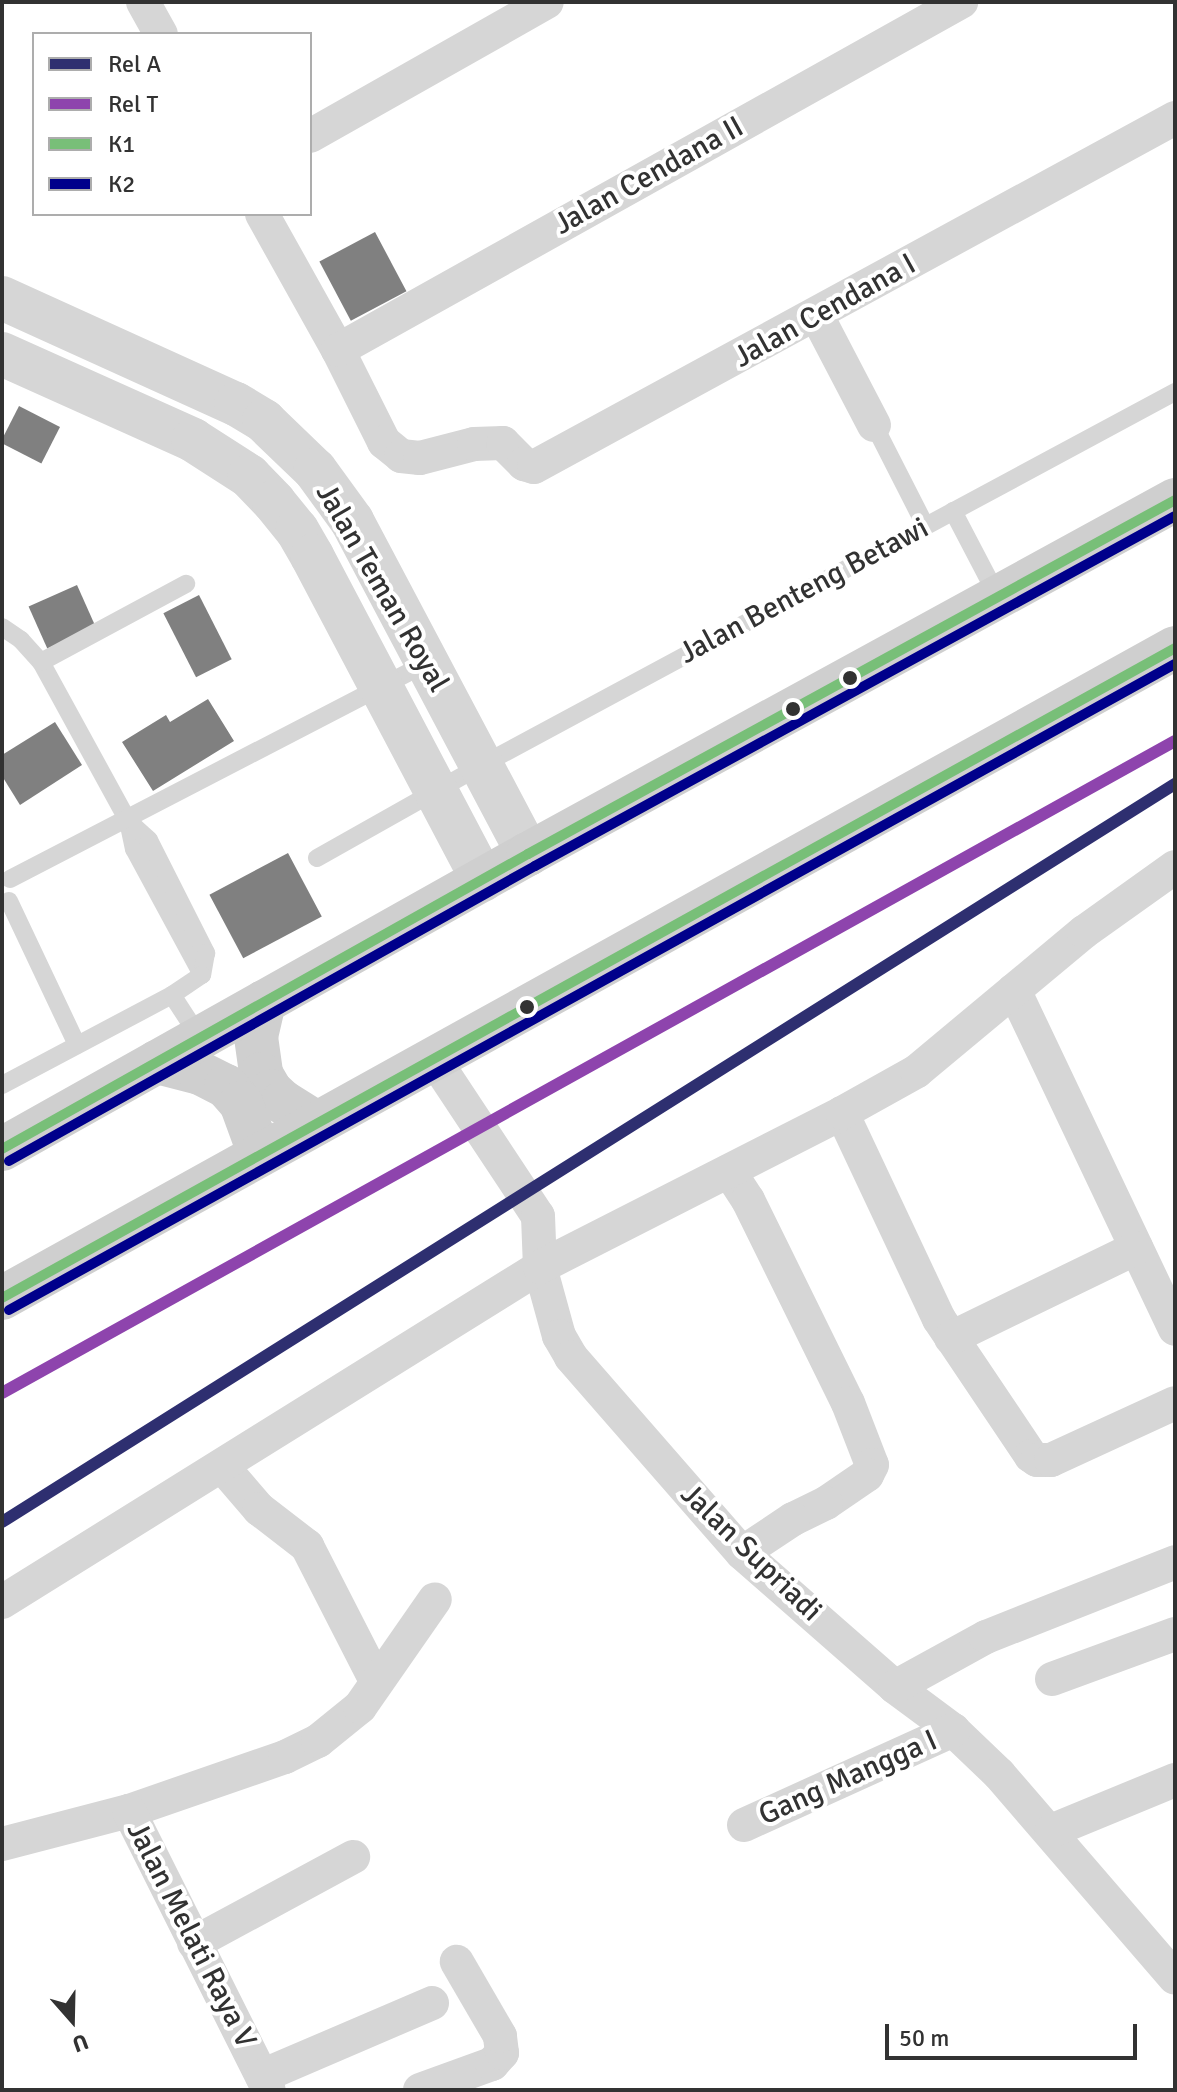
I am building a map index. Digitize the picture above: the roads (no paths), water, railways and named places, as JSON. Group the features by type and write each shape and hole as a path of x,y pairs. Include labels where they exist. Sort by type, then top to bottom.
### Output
{"main road":[{"path":"2,1149 528,854 1175,500"},
{"path":"2,1298 1175,648"},
{"path":"264,1002 256,1037 261,1074 283,1102 317,1123"},
{"path":"157,1062 200,1073 226,1086 241,1103 260,1155"}],"street":[{"path":"312,135 547,2"},
{"name":"Jalan Cendana II","path":"338,350 961,2"},
{"name":"Jalan Cendana I","path":"338,350 384,442 401,456 420,458 474,444 503,443 524,464 534,467 817,316 1175,118"},
{"path":"263,216 338,350"},
{"name":"Jalan Teman Royal","path":"2,298 236,404 264,421 315,470 334,494 528,854"},
{"path":"817,316 874,425"},
{"name":"Jalan Teman Royal","path":"2,354 193,440 249,476 297,530 483,880"},
{"path":"415,754 470,747"},
{"path":"2,1602 540,1267 842,1113 917,1071 1108,913 1175,867"},
{"path":"1014,990 1175,1329"},
{"name":"Jalan Supriadi","path":"434,1059 538,1216 540,1267 559,1336 571,1357 742,1553 895,1687 953,1730 1051,1831 1175,1978"},
{"path":"842,1113 951,1338 1037,1460 1051,1460 1175,1403"},
{"path":"729,1171 748,1200 848,1403 872,1465 867,1475 826,1503 793,1519 742,1553"},
{"path":"951,1338 1136,1248"},
{"path":"222,1466 259,1509 307,1546 376,1681"},
{"path":"895,1687 986,1637 1175,1562"},
{"path":"129,1811 285,1757 318,1741 360,1707 435,1599"},
{"path":"1052,1679 1175,1634"},
{"name":"Gang Mangga I","path":"744,1825 953,1730"},
{"path":"1051,1831 1175,1780"},
{"name":"Jalan Melati Raya V","path":"2,1844 129,1811 266,2083"},
{"path":"194,1943 353,1857"},
{"path":"420,2090 492,2064 502,2053 500,2036 457,1962"},
{"path":"266,2083 432,2003"}],"lane":[{"name":"Jalan Benteng Betawi","path":"317,858 435,792 470,747 953,511 1175,392"},
{"path":"874,425 925,525"},
{"path":"953,511 998,597"},
{"path":"41,662 186,584"},
{"path":"2,627 21,640 41,662 128,821 134,849 202,975 172,995 2,1085"},
{"path":"77,1045 5,904 12,891 6,876 128,821 427,663"},
{"path":"172,995 200,1038"}],"rail line":[{"name":"T","path":"2,1393 1175,741"},
{"name":"A","path":"2,1522 1175,784"}]}
